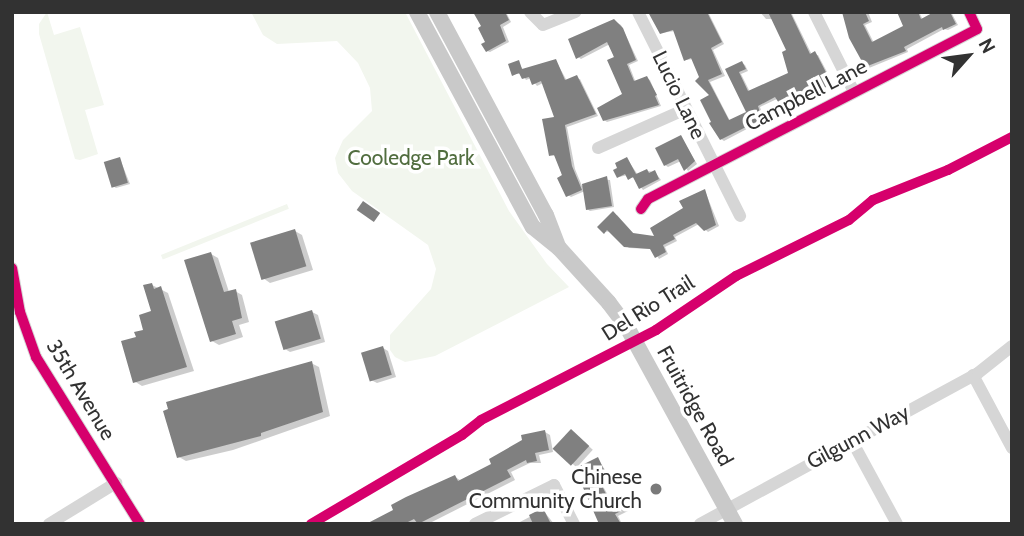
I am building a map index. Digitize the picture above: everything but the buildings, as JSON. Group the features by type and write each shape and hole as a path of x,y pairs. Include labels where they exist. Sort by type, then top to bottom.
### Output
{"main road":[{"name":"Fruitridge Road","path":"417,12 509,188 533,227 559,248 609,303 634,338 735,524"},
{"name":"Fruitridge Road","path":"437,12 546,215 559,248"}],"street":[{"path":"530,12 540,24 547,24 575,12"},
{"name":"Lucio Lane","path":"638,12 740,216"},
{"path":"814,12 854,92"},
{"name":"Campbell Lane","path":"641,209 648,199 976,29 969,12"},
{"path":"598,148 686,109"},
{"name":"35th Avenue","path":"12,268 20,312 36,358 140,524"},
{"name":"Gilgunn Way","path":"700,524 973,375 997,361 1012,346"},
{"path":"973,375 1012,448"},
{"path":"852,441 897,524"},
{"path":"49,524 116,483"},
{"path":"475,524 554,485 575,524"}],"green space":[{"path":"47,12 54,35 80,27 104,105 85,110 98,154 80,160 75,159 39,34 39,24"},
{"name":"Cooledge Park","path":"251,12 405,12 509,211 547,264 569,287 435,356 405,362 395,357 390,350 390,335 431,289 436,269 428,245 352,191 338,173 335,158 343,140 372,111 370,88 358,63 337,41 277,44 263,35"},
{"path":"287,204 289,209 163,260 161,255"}],"cycle path":[{"path":"641,209 648,199 977,29 969,12"},
{"name":"Del Rio Trail","path":"311,524 462,435 481,420 656,330 736,276 849,220 873,200 948,170 1012,137"},
{"path":"12,268 20,312 36,357 140,524"}],"place":[{"name":"Chinese Community Church","path":"656,489"}]}
